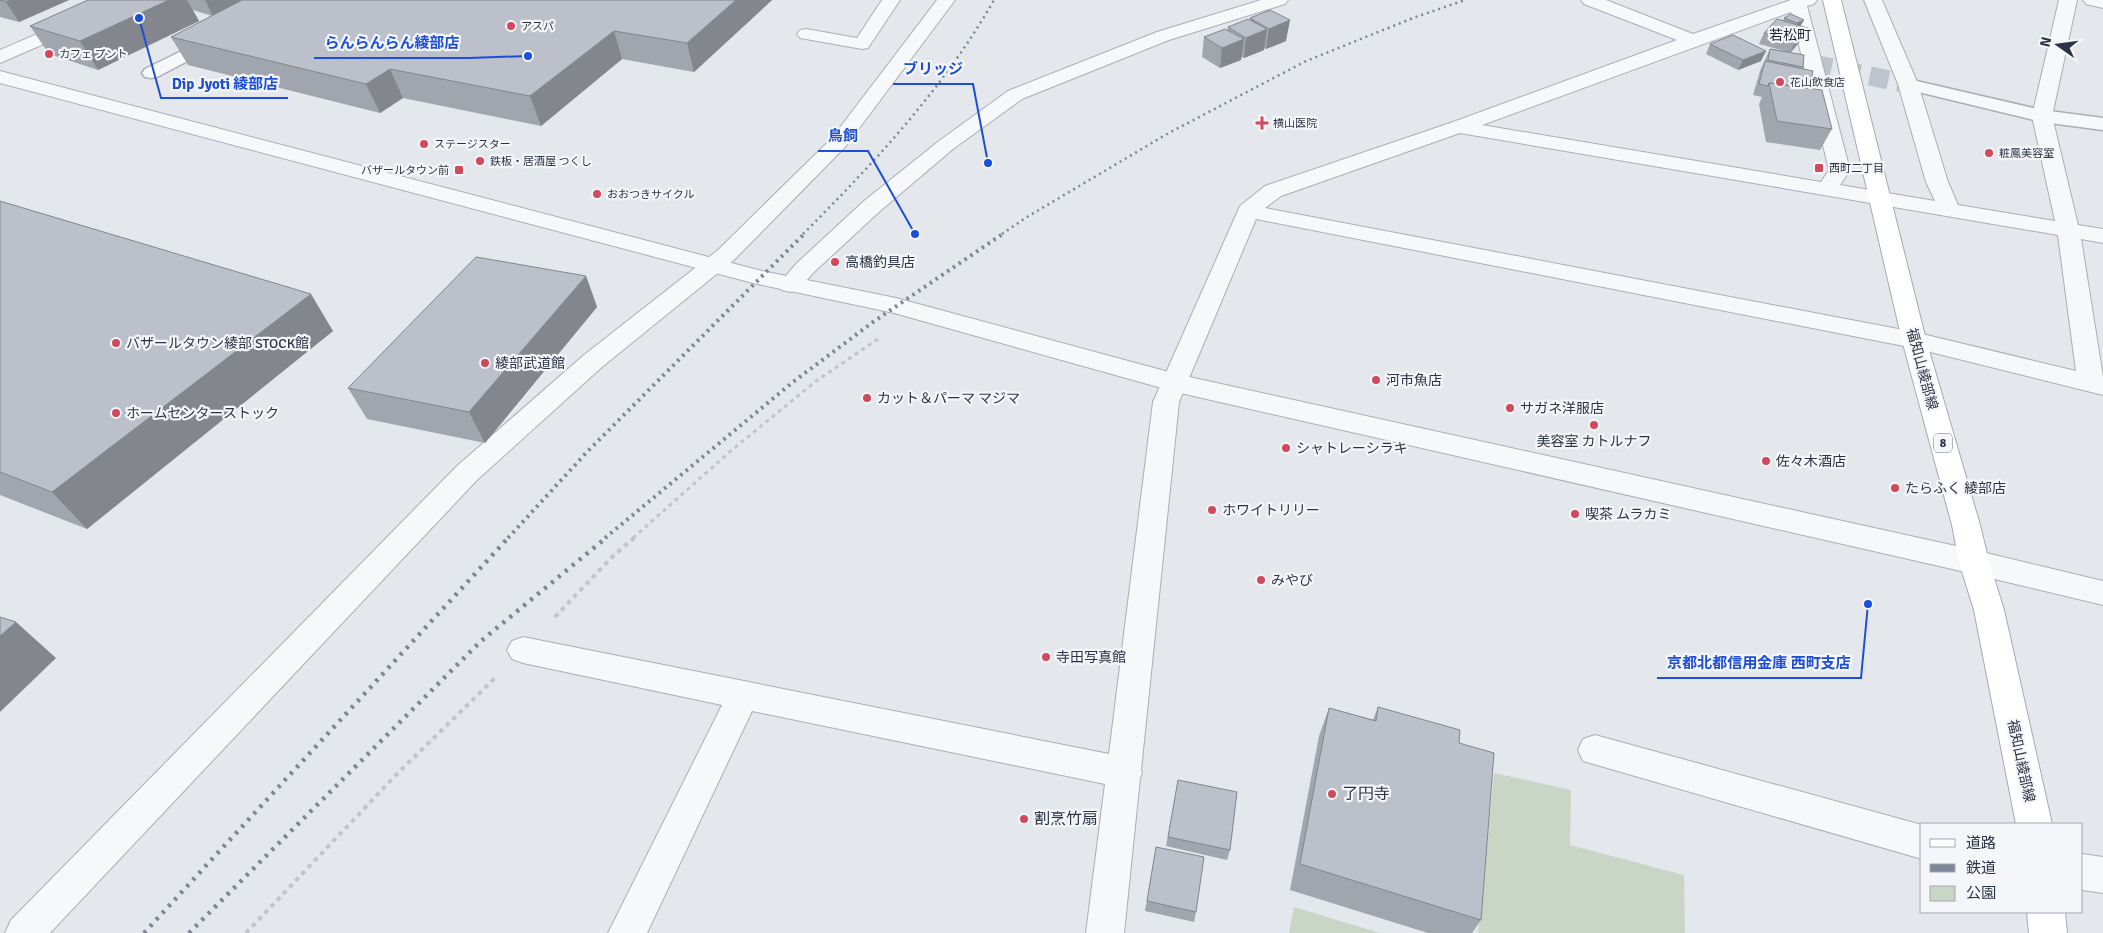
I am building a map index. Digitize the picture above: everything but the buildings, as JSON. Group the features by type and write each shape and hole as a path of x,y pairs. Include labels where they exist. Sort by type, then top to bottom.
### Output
{"main road":[{"name":"福知山綾部線","path":"1832,0 1914,340 1966,524 1974,562 1989,610 2034,823"},
{"path":"2046,913 2048,933"}],"street":[{"path":"0,57 130,0"},
{"path":"806,34 862,44 891,0"},
{"path":"24,933 467,473 593,361 726,255 839,142 946,0"},
{"path":"790,285 805,268 872,206 946,145 1015,95 1164,36 1279,0"},
{"path":"1590,0 1699,38 1732,43"},
{"path":"1873,0 1908,84 1937,182 1950,210"},
{"path":"1248,211 1914,340 2097,385 2068,230 2042,116 2068,0"},
{"path":"2092,0 2103,3"},
{"path":"1105,933 1125,773 1166,402 1176,383 1248,211 1273,191 1460,126 1699,38 1803,2 1804,62 1840,170 1826,189"},
{"path":"0,77 790,285 896,306 1176,383 1974,562 2103,593"},
{"path":"1460,126 2103,236"},
{"path":"523,650 1125,773"},
{"path":"627,933 743,695"},
{"path":"1595,750 1920,841"},
{"path":"2083,872 2103,875"}],"lane":[{"path":"151,73 229,32"},
{"path":"1908,84 2042,116 2103,124"}],"green space":[{"path":"1494,773 1571,790 1570,845 1684,875 1685,933 1478,933"},
{"path":"1294,907 1380,933 1289,933"}],"tunnel":[{"path":"1813,64 1908,84"}],"railway":[{"path":"803,234 856,180 930,94 953,64 994,0"},
{"path":"1002,234 1027,217 1167,134 1304,62 1413,18 1465,0"},
{"path":"508,538 587,452 805,233"},
{"path":"605,538 793,382 873,322 1004,233"},
{"path":"144,933 509,537"},
{"path":"189,933 481,641 607,537"}],"place":[{"name":"Dip Jyoti 綾部店","path":"139,18"},
{"name":"アスパ","path":"511,26"},
{"name":"カフェ プント","path":"49,54"},
{"name":"らんらんらん綾部店","path":"528,56"},
{"name":"花山飲食店","path":"1780,82"},
{"name":"横山医院","path":"1262,123"},
{"name":"ステージスター","path":"424,144"},
{"name":"粧鳳美容室","path":"1989,153"},
{"name":"鉄板・居酒屋 つくし","path":"480,161"},
{"name":"ブリッジ","path":"988,163"},
{"name":"西町二丁目","path":"1819,168"},
{"name":"バザールタウン前","path":"459,170"},
{"name":"おおつきサイクル","path":"597,194"},
{"name":"鳥飼","path":"915,234"},
{"name":"高橋釣具店","path":"835,262"},
{"name":"バザールタウン綾部 STOCK館","path":"116,343"},
{"name":"綾部武道館","path":"485,363"},
{"name":"河市魚店","path":"1376,380"},
{"name":"カット＆パーマ マジマ","path":"867,398"},
{"name":"サガネ洋服店","path":"1510,408"},
{"name":"ホームセンターストック","path":"116,413"},
{"name":"美容室 カトルナフ","path":"1594,425"},
{"name":"シャトレーシラキ","path":"1286,448"},
{"name":"佐々木酒店","path":"1766,461"},
{"name":"たらふく 綾部店","path":"1895,488"},
{"name":"ホワイトリリー","path":"1212,510"},
{"name":"喫茶 ムラカミ","path":"1575,514"},
{"name":"みやび","path":"1261,580"},
{"name":"京都北都信用金庫 西町支店","path":"1868,604"},
{"name":"寺田写真館","path":"1046,657"},
{"name":"了円寺","path":"1332,794"},
{"name":"割烹竹扇","path":"1024,819"}],"district":[{"name":"若松町","path":"1790,35"}]}
